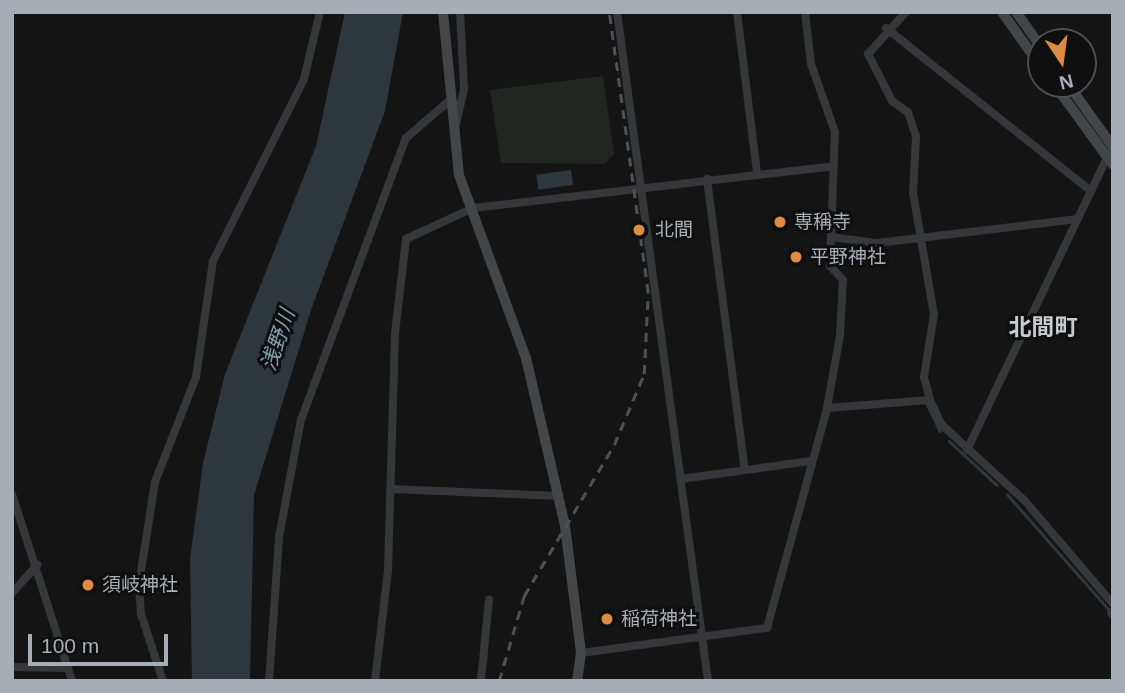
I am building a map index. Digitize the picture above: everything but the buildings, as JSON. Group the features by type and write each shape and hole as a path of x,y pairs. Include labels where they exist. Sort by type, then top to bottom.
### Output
{"street":[{"path":"163,681 148,644 139,584 155,482 196,377 213,261 304,79 320,12"},
{"path":"443,12 453,143 526,358 558,496 582,653 578,677 568,681"},
{"path":"453,143 464,88 460,12"},
{"path":"617,12 708,681"},
{"path":"737,12 757,172"},
{"path":"582,653 767,628 827,408 843,280 830,266 834,123 811,64 805,12"},
{"path":"906,12 886,28 868,54 892,101 914,122 920,239 934,314 924,377 930,400 941,424 1025,501 1113,604"},
{"path":"1002,12 1027,47"},
{"path":"1016,12 1027,28"},
{"path":"886,28 1091,191"},
{"path":"1066,98 1111,152"},
{"path":"1077,98 1111,152"},
{"path":"269,681 279,537 301,420 406,138 450,100"},
{"path":"967,450 1111,152"},
{"path":"375,681 392,489 402,246 473,208 642,185 834,166"},
{"path":"707,180 745,470"},
{"path":"831,237 920,239 1078,219"},
{"path":"827,408 930,400"},
{"path":"681,479 811,461"},
{"path":"392,489 558,496"},
{"path":"12,494 37,565 72,681"},
{"path":"12,593 37,565"},
{"path":"481,681 489,599"},
{"path":"12,667 68,668"}],"shaded area":[{"path":"603,76 614,154 605,164 501,163 490,90"}],"water":[{"name":"浅野川","path":"345,12 403,12 385,111 311,310 254,495 250,681 192,681 190,559 203,463 225,374 316,146"},
{"path":"571,170 573,185 538,190 536,175"}],"waterway":[{"path":"927,404 940,431"},
{"path":"949,441 997,485"},
{"path":"1007,494 1112,613"}],"railway":[{"path":"499,681 524,596 614,445 644,374 648,293 609,12"}],"place":[{"name":"専稱寺","path":"780,222"},
{"name":"北間","path":"639,230"},
{"name":"平野神社","path":"796,257"},
{"name":"須岐神社","path":"88,585"},
{"name":"稲荷神社","path":"607,619"}],"district":[{"name":"北間町","path":"1043,327"}]}
